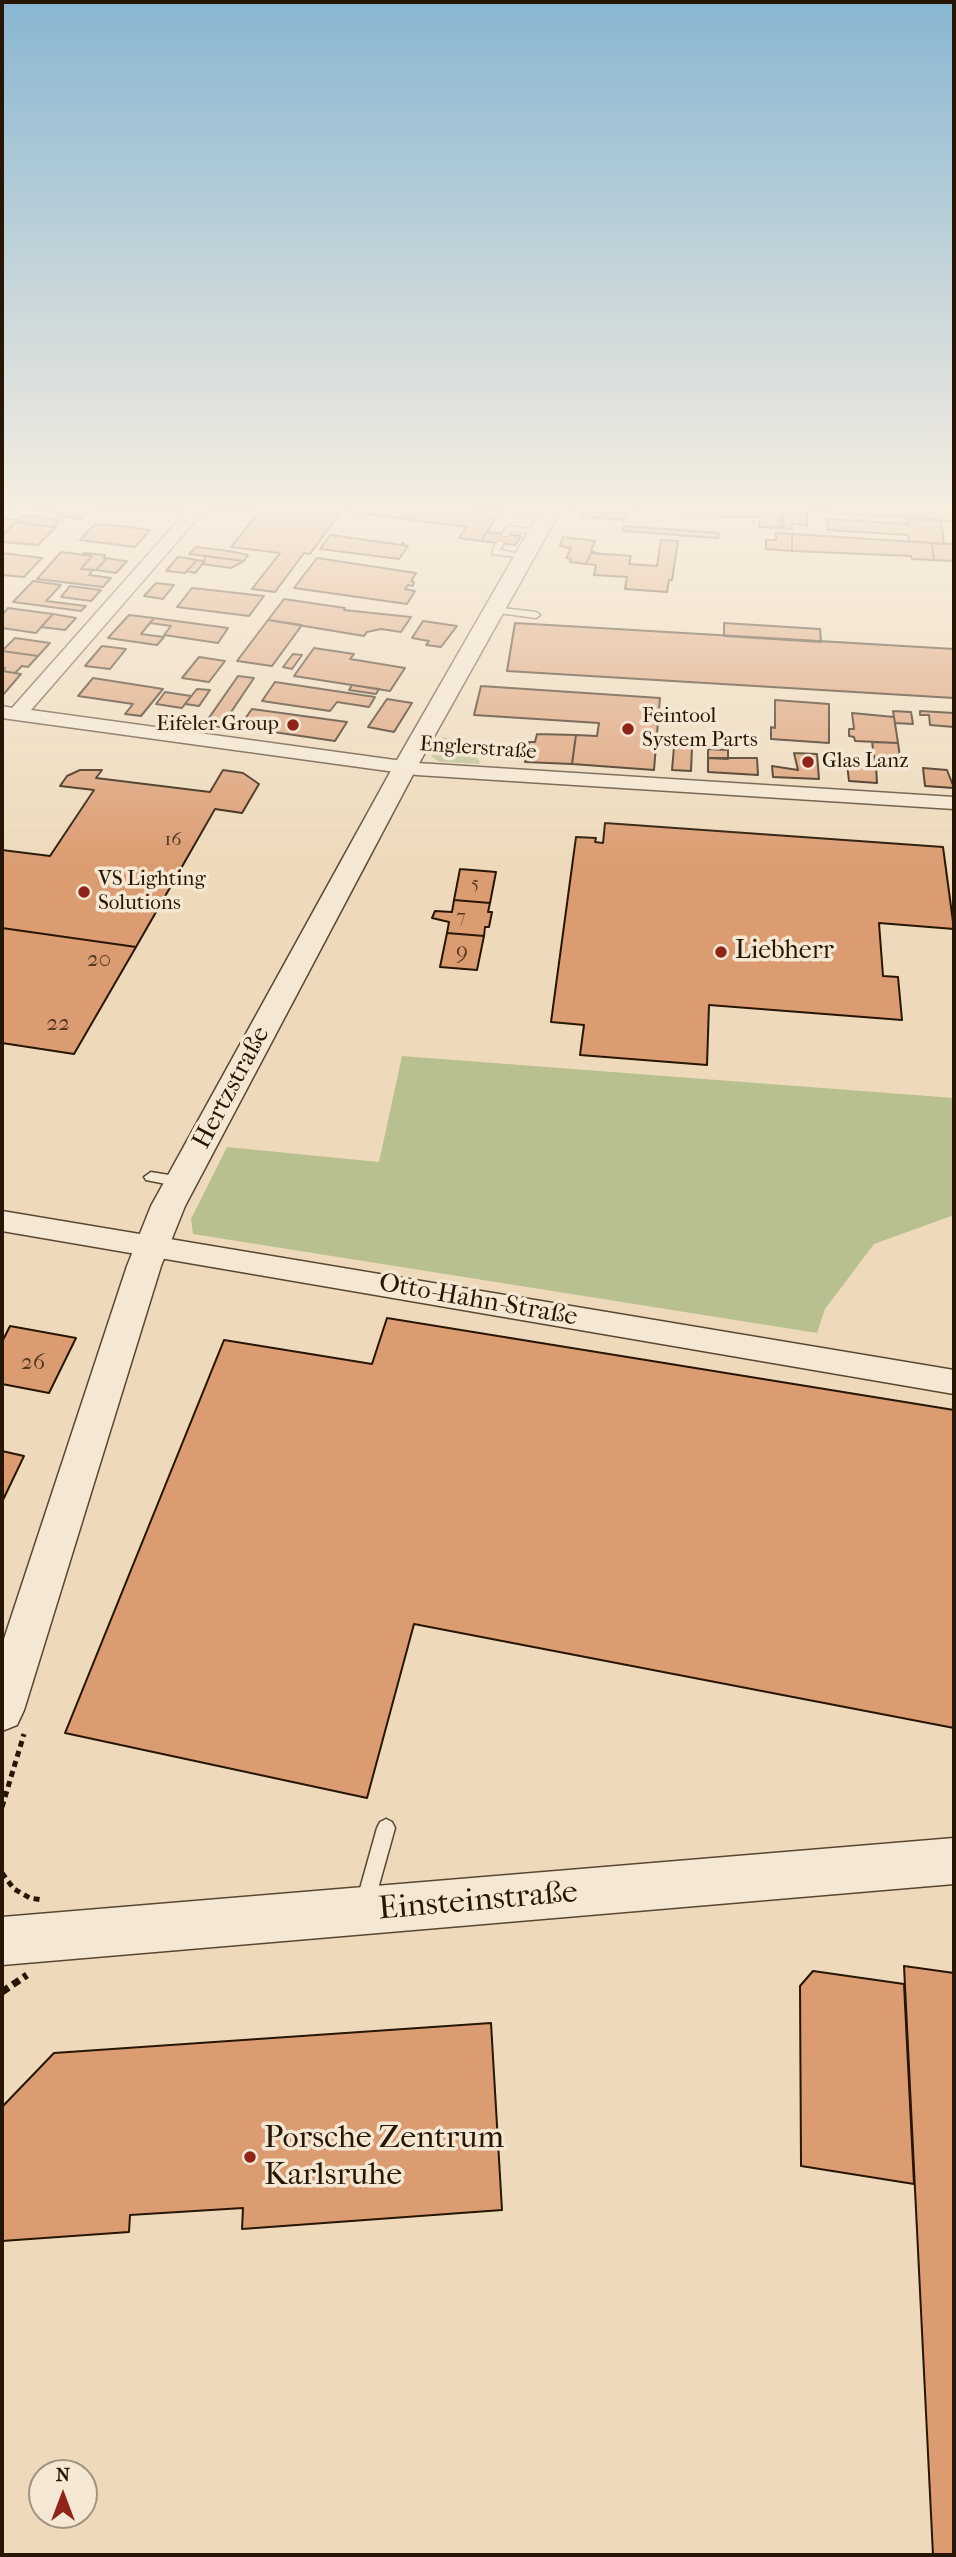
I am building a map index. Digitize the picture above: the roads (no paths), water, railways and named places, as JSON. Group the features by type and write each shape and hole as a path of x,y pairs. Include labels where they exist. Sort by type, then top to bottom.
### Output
{"street":[{"path":"10,713 90,625"},
{"name":"Hertzstraße","path":"14,1719 152,1246 181,1182 405,767 485,625"},
{"name":"Englerstraße","path":"10,713 75,727 405,767 954,803"},
{"name":"Otto-Hahn-Straße","path":"2,1221 954,1382"},
{"name":"Einsteinstraße","path":"17,1957 363,1911 954,1861"}],"lane":[{"path":"150,1177 181,1182"},
{"path":"363,1911 386,1828"}],"place":[{"name":"Eifeler Group","path":"293,725"},
{"name":"Feintool System Parts","path":"628,729"},
{"name":"Glas Lanz","path":"808,762"},
{"name":"VS Lighting Solutions","path":"84,892"},
{"name":"Liebherr","path":"721,952"},
{"name":"Porsche Zentrum Karlsruhe","path":"250,2157"}]}
